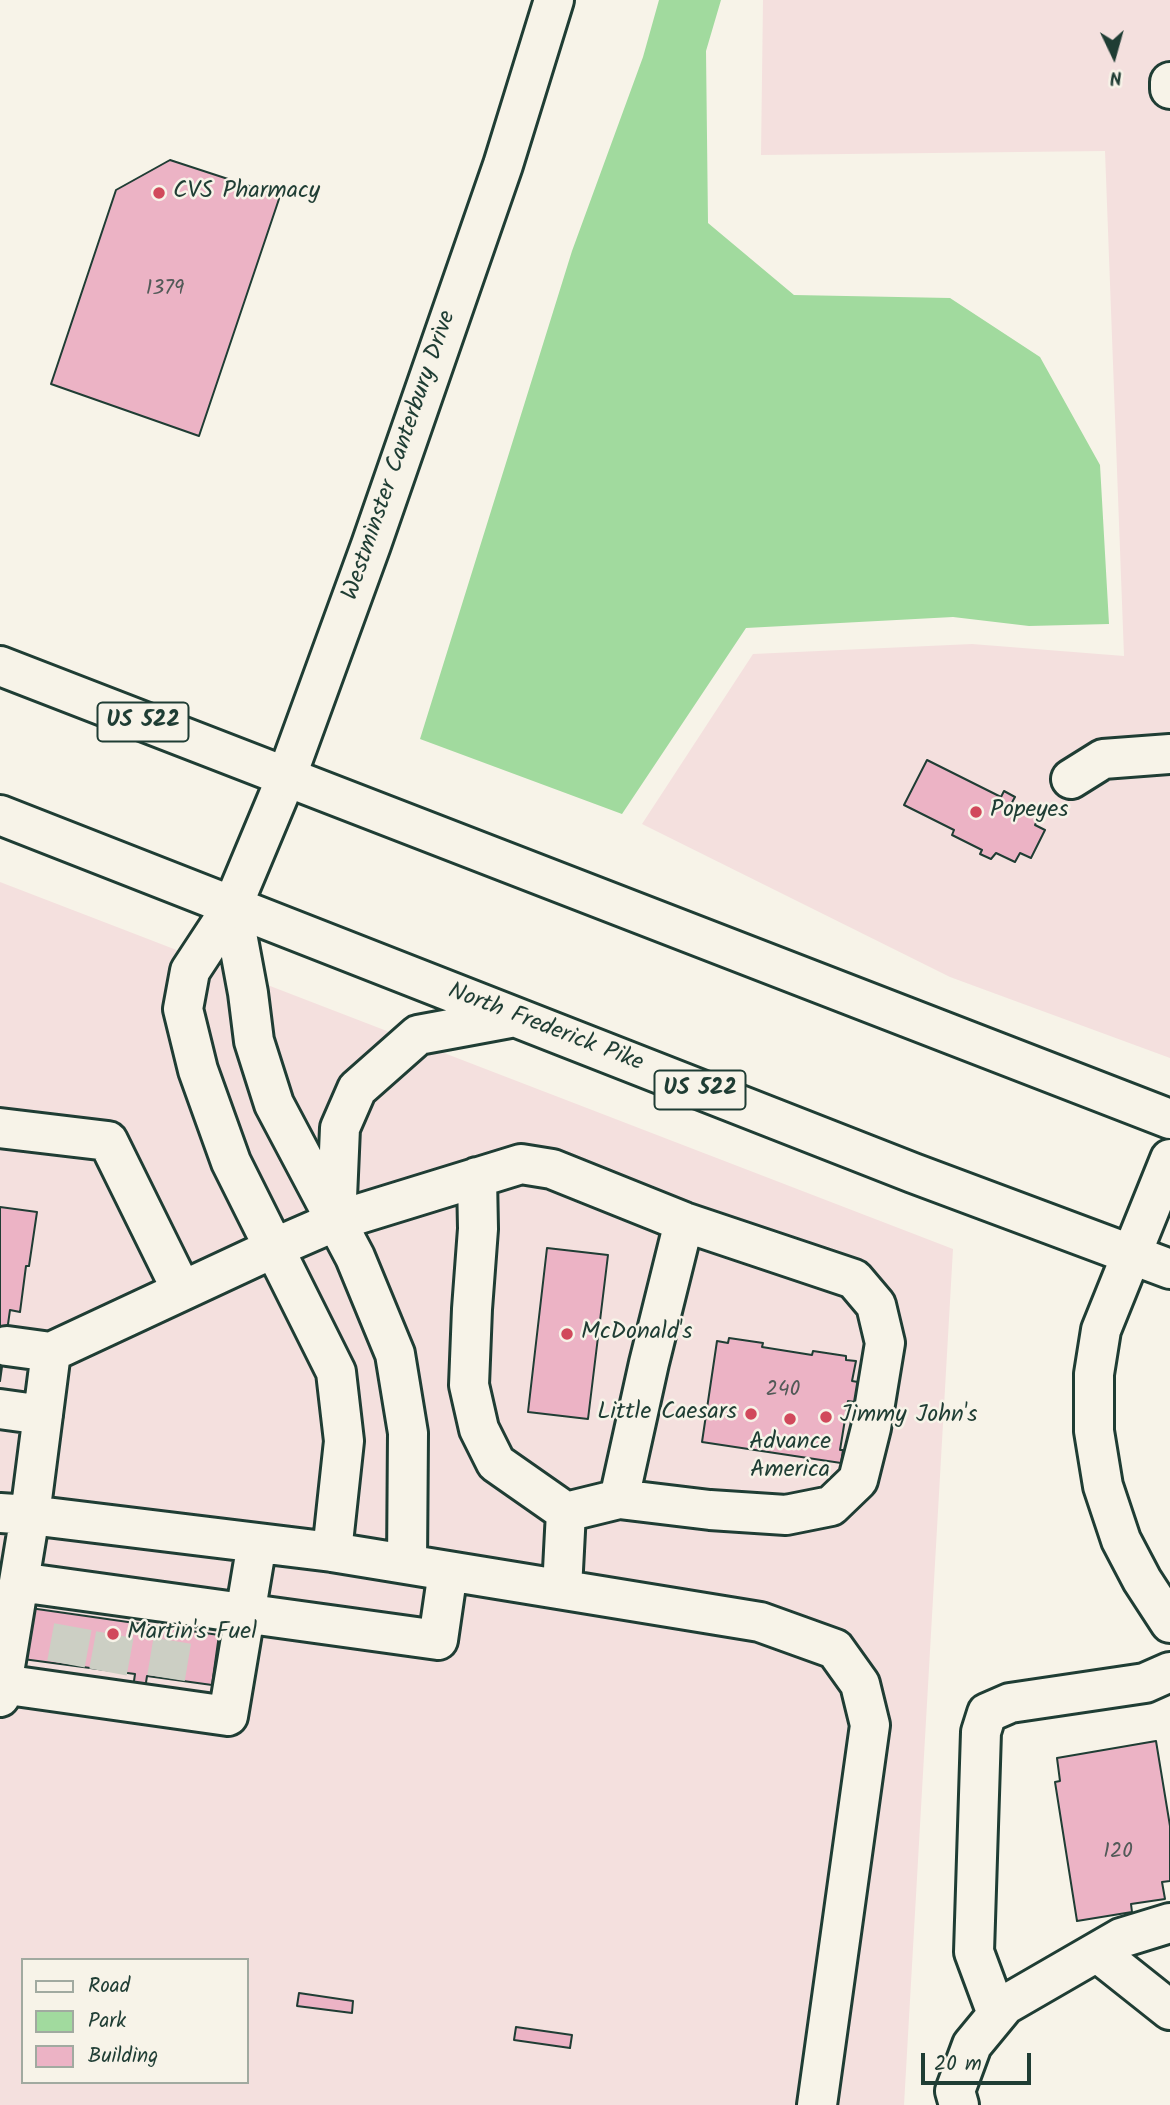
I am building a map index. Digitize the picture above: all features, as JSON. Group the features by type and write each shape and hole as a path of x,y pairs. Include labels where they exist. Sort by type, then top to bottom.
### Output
{"main road":[{"name":"Westminster Canterbury Drive","path":"332,1552 344,1441 336,1372 231,1162 198,1070 183,1009 190,971 232,907 286,778 371,545 503,165 554,0"},
{"path":"1170,82 1170,89"},
{"name":"US 522","path":"0,666 1170,1119"},
{"path":"1071,779 1103,759 1170,754"},
{"name":"North Frederick Pike","path":"0,815 901,1168 1170,1269"},
{"path":"232,907 254,1041 274,1104 355,1257 395,1354 408,1433 407,1564"},
{"path":"336,1221 340,1128 357,1089 418,1035 515,1017"},
{"path":"0,1128 108,1141 182,1291"},
{"path":"1170,1159 1101,1330 1094,1374 1094,1431 1103,1486 1121,1540 1142,1580 1170,1623"},
{"path":"7,1346 51,1352 336,1221 477,1177 521,1164 552,1169 684,1222 854,1279 876,1305 885,1343 871,1428 858,1480 831,1506 786,1515 710,1510 620,1499 566,1512 496,1463 479,1429 469,1385 478,1229 477,1177"},
{"path":"620,1499 649,1363 684,1222"},
{"path":"51,1352 43,1415 15,1514 19,1582 1,1690 64,1678 165,1693 228,1716 257,1543"},
{"path":"0,1409 43,1415"},
{"path":"562,1589 566,1512"},
{"path":"15,1514 332,1552 562,1589 760,1622 835,1649 860,1684 870,1725 817,2105"},
{"path":"19,1582 76,1602 176,1618 245,1614 438,1640 448,1571"},
{"path":"997,2014 974,1952 981,1732 987,1713 1010,1703 1145,1684 1170,1672"},
{"path":"959,2105 955,2091 972,2045 1005,2005 1121,1938 1170,1923"},
{"path":"1097,1952 1170,2010"}],"shaded area":[{"path":"763,0 1170,0 1170,1058 950,977 642,824 753,654 972,644 1124,656 1105,151 761,155"},
{"path":"0,882 953,1249 904,2105 0,2105"}],"green space":[{"path":"659,0 721,0 706,51 708,223 794,295 950,298 1040,357 1100,465 1109,624 1029,626 953,617 746,628 622,814 420,739 572,251 643,57"}],"building":[{"name":"CVS Pharmacy","path":"170,160 280,196 199,436 51,384 116,190"},
{"name":"Popeyes","path":"927,760 1001,797 1004,791 1015,797 1010,806 1018,810 1020,806 1039,815 1035,825 1045,830 1031,858 1020,853 1015,862 996,853 991,859 980,854 982,850 952,835 954,830 904,805"},
{"path":"0,1207 37,1212 20,1312 10,1310 0,1381"},
{"name":"McDonald's","path":"547,1248 608,1255 588,1419 528,1412"},
{"path":"729,1338 763,1343 762,1347 812,1355 813,1351 846,1356 846,1360 856,1361 852,1381 858,1382 855,1402 848,1401 840,1450 843,1450 841,1463 702,1442 717,1341 728,1343"},
{"path":"30,1608 219,1635 212,1685 147,1676 145,1689 133,1688 135,1674 23,1659"},
{"path":"1156,1741 1170,1826 1170,1881 1162,1882 1165,1899 1131,1904 1132,1912 1077,1921 1055,1782 1060,1781 1057,1758"},
{"path":"299,1993 353,2001 352,2013 297,2006"},
{"path":"516,2027 572,2035 570,2048 514,2040"}],"tunnel":[{"path":"66,1664 75,1615"},
{"path":"108,1672 117,1623"},
{"path":"166,1678 174,1630"}],"place":[{"name":"CVS Pharmacy","path":"159,193"},
{"name":"Popeyes","path":"976,812"},
{"name":"McDonald's","path":"567,1334"},
{"name":"Little Caesars","path":"751,1414"},
{"name":"Jimmy John's","path":"826,1417"},
{"name":"Advance America","path":"790,1419"},
{"name":"Martin's Fuel","path":"113,1634"}]}
